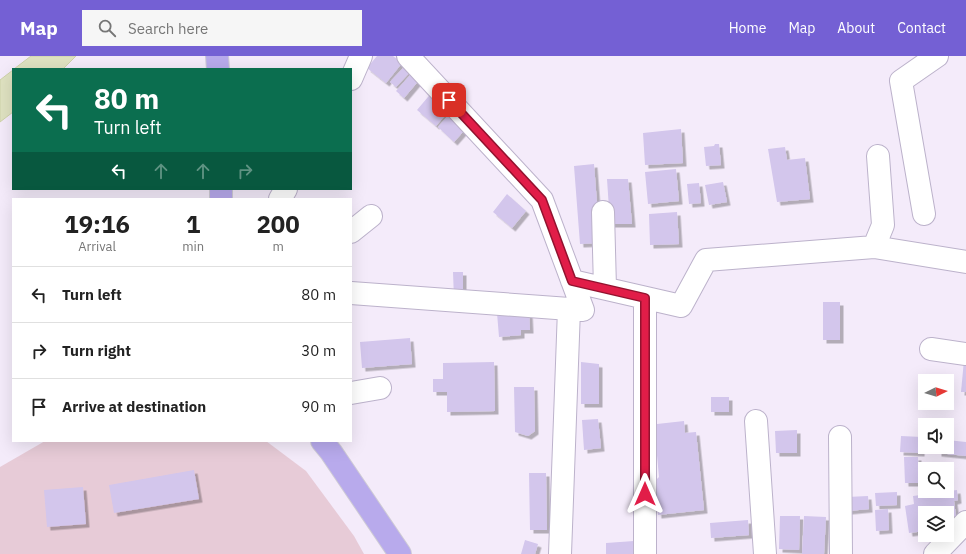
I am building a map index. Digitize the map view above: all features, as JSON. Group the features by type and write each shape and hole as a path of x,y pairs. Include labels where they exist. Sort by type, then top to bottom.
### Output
{"highway":[{"path":"217,56 218,68"},
{"path":"323,442 400,554"}],"street":[{"path":"352,77 362,56"},
{"path":"352,292 583,310 542,200 408,56"},
{"path":"924,214 901,81 937,56"},
{"path":"874,247 883,225 878,156"},
{"path":"603,212 605,288"},
{"path":"352,231 371,216"},
{"path":"572,281 681,306 706,260 874,247 966,262"},
{"path":"645,298 645,554"},
{"path":"560,554 569,309"},
{"path":"931,349 966,354"},
{"path":"352,393 380,388"},
{"path":"756,421 765,554"},
{"path":"840,437 841,554"},
{"path":"935,554 966,522"}],"shaded area":[{"path":"31,56 76,56 64,68 15,68"},
{"path":"12,71 12,113 0,122 0,80"},
{"path":"43,442 267,442 306,471 354,536 364,554 0,554 0,467"}],"building":[{"path":"377,56 393,56 402,63 386,83 367,68"},
{"path":"404,67 410,72 396,87 390,82"},
{"path":"412,73 420,79 404,98 396,91"},
{"path":"433,91 452,107 436,126 417,110"},
{"path":"453,110 469,125 454,142 438,127"},
{"path":"681,129 683,163 645,165 643,133"},
{"path":"715,144 719,144 721,165 706,166 704,147 714,146"},
{"path":"785,147 787,160 805,158 810,199 777,202 768,149"},
{"path":"594,164 600,243 580,244 574,166"},
{"path":"676,169 679,201 648,204 645,172"},
{"path":"607,179 628,179 632,224 610,224"},
{"path":"723,182 727,202 709,205 705,185"},
{"path":"699,183 701,203 689,204 687,184"},
{"path":"507,194 526,211 512,228 493,212"},
{"path":"677,212 679,244 650,245 649,214"},
{"path":"453,272 463,272 463,299 454,299"},
{"path":"823,302 840,302 840,340 823,340"},
{"path":"529,310 530,330 521,330 521,335 499,337 497,313"},
{"path":"410,338 412,364 362,368 360,342"},
{"path":"964,360 966,360 966,392 961,392"},
{"path":"494,362 495,411 447,412 447,392 433,392 433,379 443,379 443,363"},
{"path":"581,362 599,364 599,404 581,404"},
{"path":"514,387 534,387 535,431 528,436 515,432"},
{"path":"711,397 729,397 729,412 711,412"},
{"path":"598,419 601,448 584,450 582,420"},
{"path":"684,421 685,433 696,432 704,510 658,515 655,481 659,477 655,433 657,424"},
{"path":"797,430 797,453 776,453 775,431"},
{"path":"901,436 918,437 918,453 900,452"},
{"path":"954,441 966,442 966,456 947,454 954,454"},
{"path":"904,457 918,457 918,483 905,483"},
{"path":"194,470 199,499 114,513 109,485"},
{"path":"529,473 546,473 547,530 530,530"},
{"path":"83,487 86,524 47,527 44,490"},
{"path":"954,490 957,490 958,500 954,501 956,516 954,516 954,506 918,506 918,532 909,533 905,506 914,504 913,496 918,495 918,498 954,498"},
{"path":"897,492 897,505 876,506 875,493"},
{"path":"868,496 869,509 848,511 847,497"},
{"path":"888,509 889,530 876,531 875,510"},
{"path":"780,516 800,516 799,550 779,549"},
{"path":"804,516 826,517 824,554 802,554"},
{"path":"748,520 749,535 711,538 710,523"},
{"path":"525,540 538,544 535,554 521,554"},
{"path":"634,541 634,554 606,554 606,543"}],"route":[{"path":"449,100 542,200 572,281 645,298 645,494"}]}
